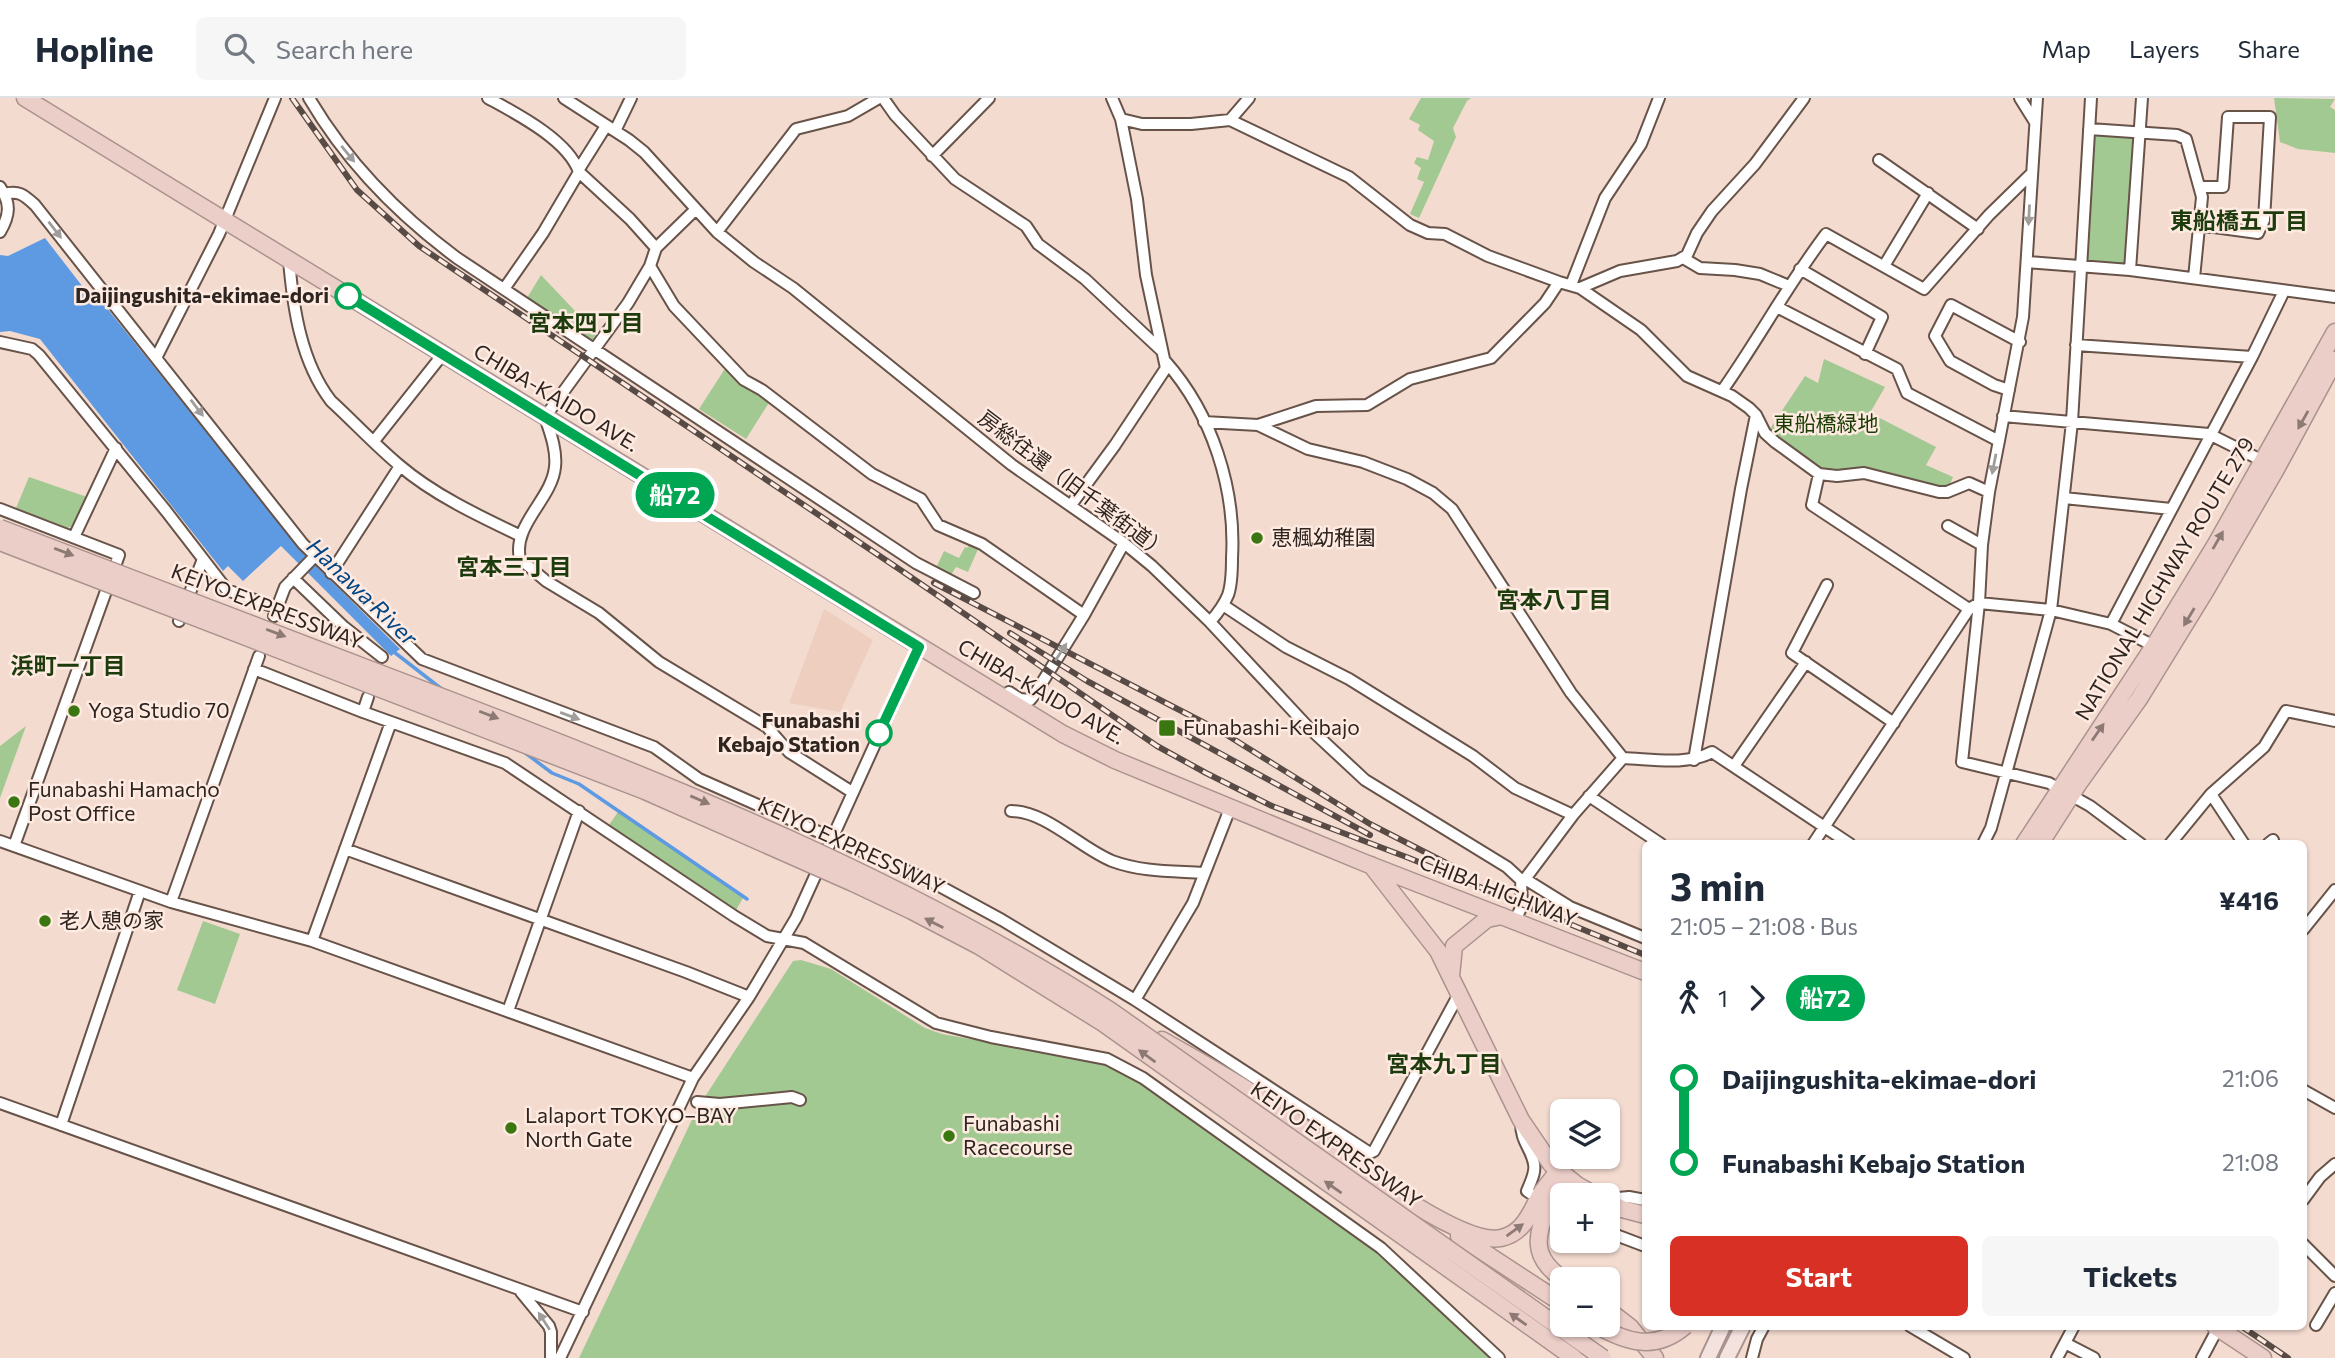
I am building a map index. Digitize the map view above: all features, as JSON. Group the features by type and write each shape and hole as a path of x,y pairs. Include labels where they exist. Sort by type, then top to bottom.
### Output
{"highway":[{"name":"CHIBA-KAIDO AVE.","path":"25,98 1063,734 1115,760 1231,806"},
{"name":"NATIONAL HIGHWAY ROUTE 279","path":"2042,840 2065,792 2263,461 2335,331"},
{"name":"NATIONAL HIGHWAY ROUTE 279","path":"2027,840 2052,804 2065,792 2139,699 2333,371"},
{"name":"KEIYO EXPRESSWAY","path":"0,528 544,736 779,834 859,870 985,934 1111,1012 1602,1358"},
{"name":"KEIYO EXPRESSWAY","path":"0,542 645,791 853,883 968,940 1103,1023 1574,1358"},
{"name":"CHIBA HIGHWAY","path":"1231,806 1371,865 1642,971"},
{"path":"1371,865 1430,938 1521,1120 1551,1164 1577,1183"},
{"path":"1451,976 1454,946 1487,919 1509,918"},
{"path":"1111,1012 1226,1077 1550,1296"},
{"path":"1420,1208 1465,1232 1489,1239 1500,1239 1526,1222 1542,1193 1559,1171"},
{"path":"1550,1267 1542,1260 1537,1241 1553,1198 1559,1171"},
{"path":"1620,1208 1642,1214"},
{"path":"1620,1319 1630,1327 1655,1358"},
{"path":"1620,1337 1639,1343 1656,1342 1678,1330"},
{"path":"2221,1330 2263,1358"}],"main road":[{"path":"1708,1358 1721,1330"},
{"path":"1727,1358 1741,1330"}],"street":[{"path":"157,356 225,220 275,98"},
{"path":"309,98 343,148 396,207 436,243 897,550 936,575 974,593"},
{"path":"488,98 539,128 564,150 579,171 630,219 656,248"},
{"name":"房総往還（旧千葉街道）","path":"564,98 644,152 718,232 754,262 793,288 993,451 1124,543 1152,566 1210,622 1289,709 1365,780 1570,907 1642,937"},
{"path":"504,289 543,233 579,171 631,98"},
{"path":"718,232 796,129 848,116 881,98 955,179 1026,226 1038,244 1085,279 1165,357 1180,378 1204,422 1226,482 1233,517 1229,591 1223,605 1210,622"},
{"path":"932,156 989,98"},
{"path":"1071,505 1164,373 1165,357 1146,275 1137,199 1121,119 1112,98"},
{"path":"1230,120 1249,98"},
{"path":"1575,287 1605,198 1641,144 1659,98"},
{"path":"1575,287 1620,271 1683,258 1712,211 1755,164 1804,98"},
{"path":"2020,98 2035,122"},
{"path":"2038,98 2020,342 1989,492 1974,606 1962,762 2049,783 2135,840"},
{"path":"1985,840 1991,828 2051,610 2072,422 2091,98"},
{"path":"2130,270 2142,98"},
{"path":"2199,225 2258,233 2264,220 2270,117 2228,117 2223,187 2201,187"},
{"path":"1121,119 1154,124 1230,120 1349,177 1410,225 1428,233 1445,234 1488,256 1575,287 1641,330 1686,376 1722,391 1749,408 1756,415 1765,433 1819,474 1864,473 1939,492 1947,492 1969,483 1989,492"},
{"path":"2089,130 2177,135 2186,139 2201,187 2194,278"},
{"path":"1879,160 1978,229"},
{"path":"1722,391 1757,341 1800,269 1826,234 1924,289 2032,173"},
{"path":"0,231 8,216 8,201 2,190"},
{"path":"2,190 22,193 35,205 314,558 422,659 654,747 699,779 934,883 1135,1000 1370,1153 1374,1151 1460,994"},
{"path":"1884,266 1928,193"},
{"path":"696,209 656,248 650,266 628,303 545,417 554,451 555,467 550,486 521,536 520,559 546,581 599,613 659,663 767,727 789,752 852,792"},
{"path":"1683,258 1700,268 1760,274 1789,286"},
{"path":"289,260 295,310 306,355 331,401 400,466 483,518 521,536"},
{"path":"2027,262 2130,270 2335,297"},
{"path":"650,266 674,306 744,380 762,390 872,474 921,499 938,525 982,544 1084,615"},
{"path":"1800,269 1882,317 1865,354"},
{"path":"1204,422 1258,425 1316,406 1367,405 1410,379 1492,358 1545,303 1559,282"},
{"path":"2111,624 2284,292"},
{"path":"2008,390 1950,361 1935,336 1951,305 2020,342"},
{"path":"1777,307 1897,369 1908,393 1998,440"},
{"path":"0,342 32,349 40,355 227,590 275,612 285,587 314,558"},
{"path":"2076,345 2252,356"},
{"path":"374,441 443,354"},
{"path":"1694,760 1756,415"},
{"path":"2003,416 2209,434 2263,461"},
{"path":"1258,425 1308,449 1363,462 1407,480 1433,493 1452,509 1571,692 1623,758"},
{"path":"74,537 116,448"},
{"path":"331,573 400,466"},
{"path":"1819,474 1812,505 1974,606 2051,610 2111,624 2154,646"},
{"path":"2064,498 2171,509"},
{"path":"0,509 119,555 14,846"},
{"path":"1948,526 1982,545"},
{"path":"976,680 985,678 1020,699 1030,700 1084,615 1124,543"},
{"path":"179,621 203,559"},
{"path":"958,584 964,572"},
{"path":"296,575 344,628 382,657"},
{"path":"1827,586 1792,653 1894,723"},
{"path":"1223,605 1286,647 1349,679 1473,756 1515,788 1573,816"},
{"path":"1816,840 1974,606"},
{"path":"560,1358 693,1078 749,998 785,939 919,647"},
{"path":"171,902 259,656"},
{"path":"1734,766 1807,663"},
{"path":"254,669 505,763 767,936 804,943 936,1023 1107,1059 1143,1078 1381,1248 1499,1358"},
{"path":"363,712 368,697"},
{"path":"2173,840 2211,794 2264,747 2286,711 2335,721"},
{"path":"312,941 391,722"},
{"path":"1509,918 1522,906 1523,880 1589,796 1623,758 1694,760 1712,752 1844,840"},
{"path":"2211,794 2242,840"},
{"path":"1589,796 1655,840"},
{"path":"1135,1000 1193,903 1231,806"},
{"path":"508,1011 579,811"},
{"path":"1011,811 1027,813 1109,859 1125,865 1142,870 1203,873"},
{"path":"0,841 171,902 312,941 693,1078"},
{"path":"345,849 723,986 749,998"},
{"path":"2307,925 2335,890"},
{"path":"61,1125 140,891"},
{"path":"2307,1092 2335,1108"},
{"path":"697,1102 720,1104 792,1097 800,1100"},
{"path":"0,1103 583,1312"},
{"path":"1521,1120 1521,1136 1534,1164 1527,1191 1530,1193"},
{"path":"2307,1195 2320,1177 2335,1164"},
{"path":"1620,1199 1642,1199"},
{"path":"1620,1237 1642,1245"},
{"path":"2307,1248 2335,1276"},
{"path":"519,1290 549,1325 551,1358"},
{"path":"2316,1325 2335,1293"},
{"path":"1752,1358 1762,1330"},
{"path":"1917,1330 1964,1358"},
{"path":"2057,1358 2072,1330"},
{"path":"2202,1358 2216,1330"},
{"path":"2065,1343 2094,1358"}],"shaded area":[{"path":"824,609 873,640 840,712 789,703"}],"green space":[{"path":"1421,98 1471,98 1453,128 1456,137 1419,218 1410,214 1424,182 1417,179 1421,168 1414,163 1417,157 1428,160 1434,141 1418,130 1420,125 1409,119"},
{"path":"2274,98 2335,99 2330,107 2335,110 2335,153 2298,149 2280,142"},
{"path":"2097,135 2134,137 2136,141 2127,262 2123,265 2090,262 2086,258 2094,138"},
{"path":"541,275 596,333 593,340 527,298"},
{"name":"東船橋緑地","path":"1824,359 1885,387 1870,413 1936,447 1926,465 1953,477 1948,489 1821,471 1768,432 1805,376 1818,383"},
{"path":"726,367 745,386 770,401 746,439 699,409"},
{"path":"29,477 87,497 74,525 68,528 16,508"},
{"path":"969,545 978,549 968,572 956,567 951,575 936,568 944,551 959,558"},
{"path":"26,726 0,798 0,746"},
{"path":"618,812 743,898 736,910 609,825"},
{"path":"203,921 240,934 215,1004 177,990"},
{"name":"Funabashi Racecourse","path":"801,960 831,969 925,1028 942,1034 1091,1060 1108,1064 1131,1075 1399,1268 1492,1358 579,1358 697,1109 793,961"}],"water":[{"path":"45,238 93,300 98,297 305,555 400,649 391,656 281,546 243,581 228,566 223,571 40,339 10,331 0,332 0,255 8,256"}],"waterway":[{"name":"Hanawa River","path":"394,652 443,690"},
{"name":"Hanawa River","path":"524,752 552,773 579,784 747,899"}],"railway":[{"path":"292,98 357,190 419,246 1157,746 1272,806 1409,858 1642,954"},
{"path":"934,583 1222,732 1370,824 1456,868"},
{"path":"1010,633 1087,681 1370,835"},
{"path":"2247,1330 2288,1358"}],"bus line":[{"name":"船72","path":"348,296 919,647 879,733"}],"place":[{"name":"Daijingushita-ekimae-dori","path":"348,296"},
{"name":"恵楓幼稚園","path":"1257,538"},
{"name":"Yoga Studio 70","path":"74,711"},
{"name":"Funabashi-Keibajo","path":"1167,728"},
{"name":"Funabashi Kebajo Station","path":"879,733"},
{"name":"Funabashi Hamacho Post Office","path":"14,802"},
{"name":"老人憩の家","path":"45,921"},
{"name":"Lalaport TOKYO−BAY North Gate","path":"511,1128"},
{"name":"Funabashi Racecourse","path":"949,1136"}],"district":[{"name":"東船橋五丁目","path":"2239,221"},
{"name":"宮本四丁目","path":"586,323"},
{"name":"宮本三丁目","path":"514,567"},
{"name":"宮本八丁目","path":"1554,600"},
{"name":"浜町一丁目","path":"68,666"},
{"name":"宮本九丁目","path":"1444,1064"}]}
